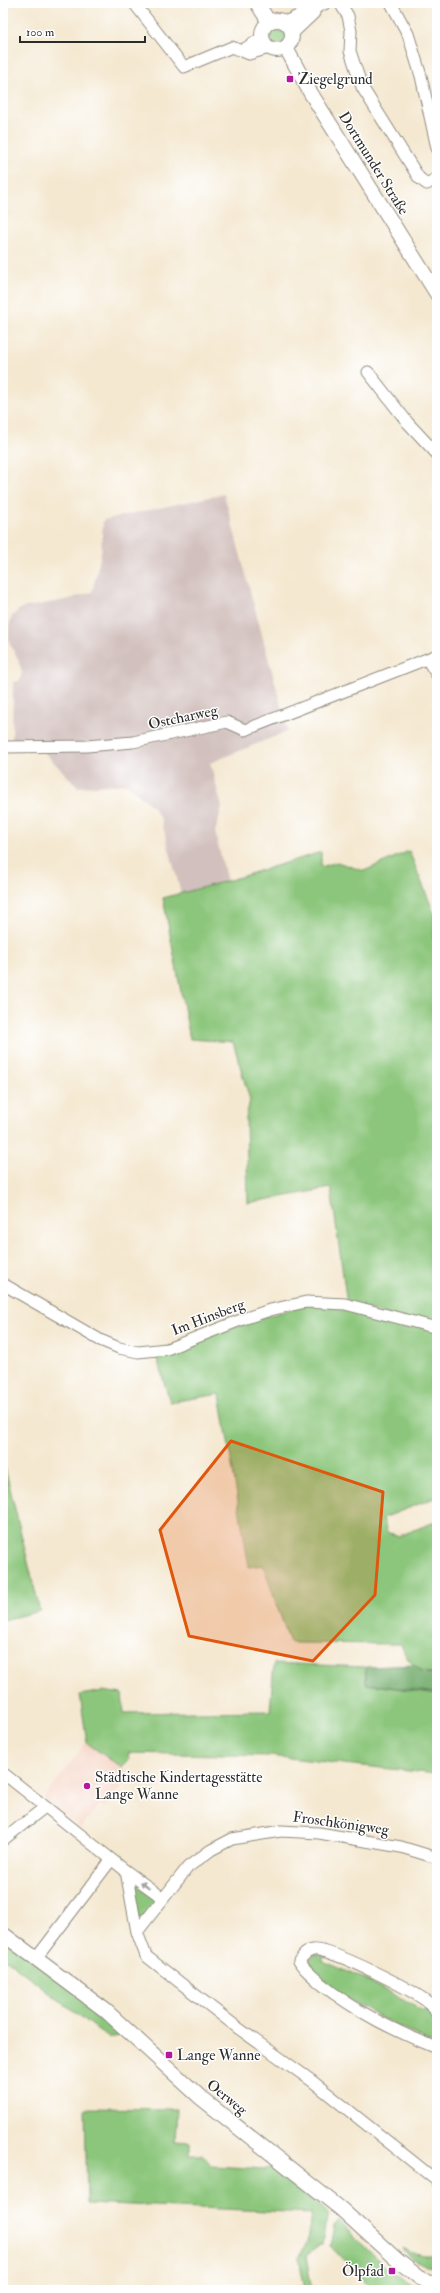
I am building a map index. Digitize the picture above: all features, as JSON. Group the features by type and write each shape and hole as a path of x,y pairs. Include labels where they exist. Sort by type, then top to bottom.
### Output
{"main road":[{"path":"257,3 269,22"},
{"path":"277,20 289,27 290,44 286,48 277,51 266,43 263,29 269,22 277,20"},
{"name":"Dortmunder Straße","path":"286,48 318,105 437,294"},
{"name":"Oerweg","path":"3,1934 105,2010 201,2098 341,2209 397,2260 420,2278 433,2283"}],"street":[{"path":"134,3 184,67 232,47 242,51 266,43"},
{"path":"289,27 325,3"},
{"path":"340,3 348,16 351,31 350,51 362,87 419,178 427,184 437,178"},
{"path":"391,3 408,34 421,76 437,148"},
{"path":"368,372 408,422 437,454"},
{"name":"Ostcharweg","path":"3,747 87,746 133,742 227,722 245,730 432,657 437,675"},
{"name":"Im Hinsberg","path":"3,1284 100,1340 119,1348 138,1352 167,1349 246,1318 270,1310 306,1302 345,1304 437,1328"},
{"path":"3,1773 111,1860 163,1898"},
{"path":"3,1840 34,1818 45,1807"},
{"name":"Froschkönigweg","path":"136,1932 188,1867 205,1854 232,1839 280,1831 319,1833 401,1847 437,1858"},
{"path":"41,1952 111,1860"},
{"path":"126,1871 136,1932 146,1956 238,2028 312,2081 366,2126 437,2181"},
{"path":"437,2014 430,2004 406,1989 373,1971 323,1951 314,1949 306,1952 299,1961 302,1966 324,1986 368,2017 393,2030 437,2048"}],"highlighted area":[{"path":"231,1441 383,1492 375,1595 313,1661 189,1636 160,1530"}],"shaded area":[{"path":"224,494 288,731 210,763 222,807 215,832 227,881 181,893 161,819 152,806 126,784 78,787 40,748 12,747 13,682 20,681 22,672 18,659 9,642 9,627 12,616 21,608 66,600 92,592 101,554 103,520"},
{"name":"Städtische Kindertagesstätte Lange Wanne","path":"86,1743 131,1774 105,1808 100,1804 81,1828 43,1799"}],"green space":[{"path":"278,25 285,28 288,35 285,42 278,45 271,42 268,35 271,28"},
{"path":"409,851 434,913 433,939 437,938 437,1328 347,1304 331,1188 248,1203 246,1118 250,1100 233,1042 190,1039 163,898 227,881 321,852 321,867 337,862 364,871"},
{"path":"317,1302 437,1328 437,1497 383,1518 387,1532 399,1536 437,1521 437,1674 424,1671 414,1665 406,1656 401,1644 290,1643 263,1565 249,1567 220,1394 170,1402 155,1352 204,1334"},
{"path":"3,1460 40,1611 3,1620"},
{"path":"274,1663 365,1667 366,1684 437,1694 437,1774 270,1756 128,1753 129,1759 122,1768 87,1743 80,1695 103,1691 122,1694 124,1713 270,1711"},
{"path":"414,1665 424,1673 437,1674 437,1693 366,1684 366,1667"},
{"path":"137,1884 156,1901 145,1919 139,1919 133,1886"},
{"path":"3,1936 127,2032 110,2039 3,1957"},
{"path":"315,1954 324,1955 323,1961 365,1979 423,2011 428,2007 436,2018 434,2041 430,2043 349,2000 309,1968 310,1958"},
{"path":"85,2108 177,2109 175,2141 190,2142 190,2154 202,2154 212,2166 267,2169 270,2167 328,2213 323,2244 320,2244 306,2256 312,2290 305,2290 299,2258 307,2242 311,2213 87,2203"},
{"path":"339,2221 385,2267 418,2290 373,2290 330,2246 334,2227"},
{"path":"403,2248 420,2255 437,2255 437,2265 433,2266 417,2262 408,2256"}],"place":[{"name":"Ziegelgrund","path":"290,79"},
{"name":"Städtische Kindertagesstätte Lange Wanne","path":"87,1786"},
{"name":"Lange Wanne","path":"169,2055"},
{"name":"Ölpfad","path":"392,2271"}]}
